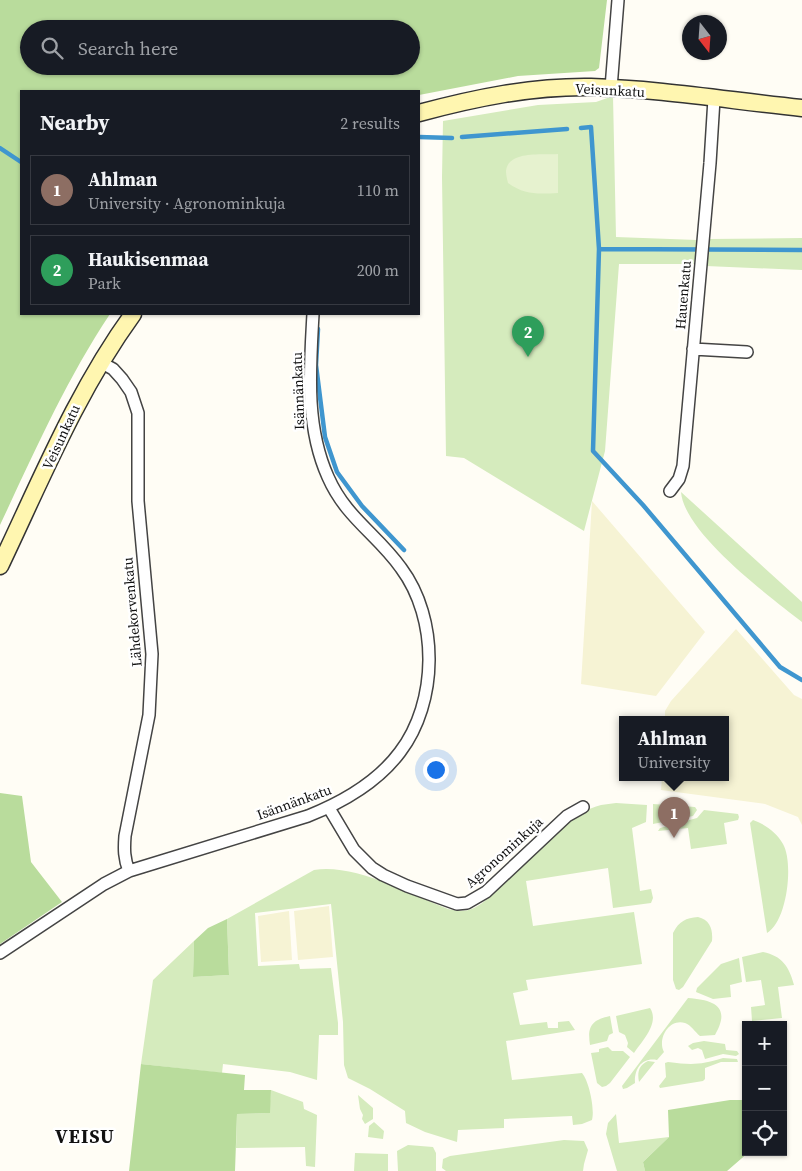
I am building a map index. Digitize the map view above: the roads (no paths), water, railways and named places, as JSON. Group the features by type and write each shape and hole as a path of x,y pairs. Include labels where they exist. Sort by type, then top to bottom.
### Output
{"street":[{"path":"611,88 618,0"},
{"name":"Veisunkatu","path":"420,113 476,99 520,91 589,87 802,108"},
{"name":"Hauenkatu","path":"670,491 679,479 683,466 714,99"},
{"name":"Veisunkatu","path":"0,566 82,394 100,362 132,315"},
{"name":"Isännänkatu","path":"0,953 104,884 129,871 329,808 379,775 399,753 415,726 425,692 430,653 424,618 414,590 402,568 345,507 328,477 320,456 312,422 312,315"},
{"path":"693,349 747,352"},
{"name":"Lähdekorvenkatu","path":"100,362 113,369 122,378 132,392 138,413 138,501 152,654 149,715 124,845 125,862 129,871"},
{"name":"Agronominkuja","path":"329,808 354,850 372,868 408,886 457,904 468,903 486,892 537,842 567,816 583,807"}],"waterway":[{"path":"581,128 591,127 599,249 593,451 643,505 780,667 802,680"},
{"path":"462,137 567,129"},
{"path":"420,137 452,138"},
{"path":"0,148 20,161"},
{"path":"599,249 802,250"},
{"path":"318,329 316,365 325,437 337,472 362,506 404,550"}],"place":[{"name":"Haukisenmaa","path":"528,357"},
{"name":"Ahlman","path":"674,838"}],"district":[{"name":"VEISU","path":"85,1136"}]}
